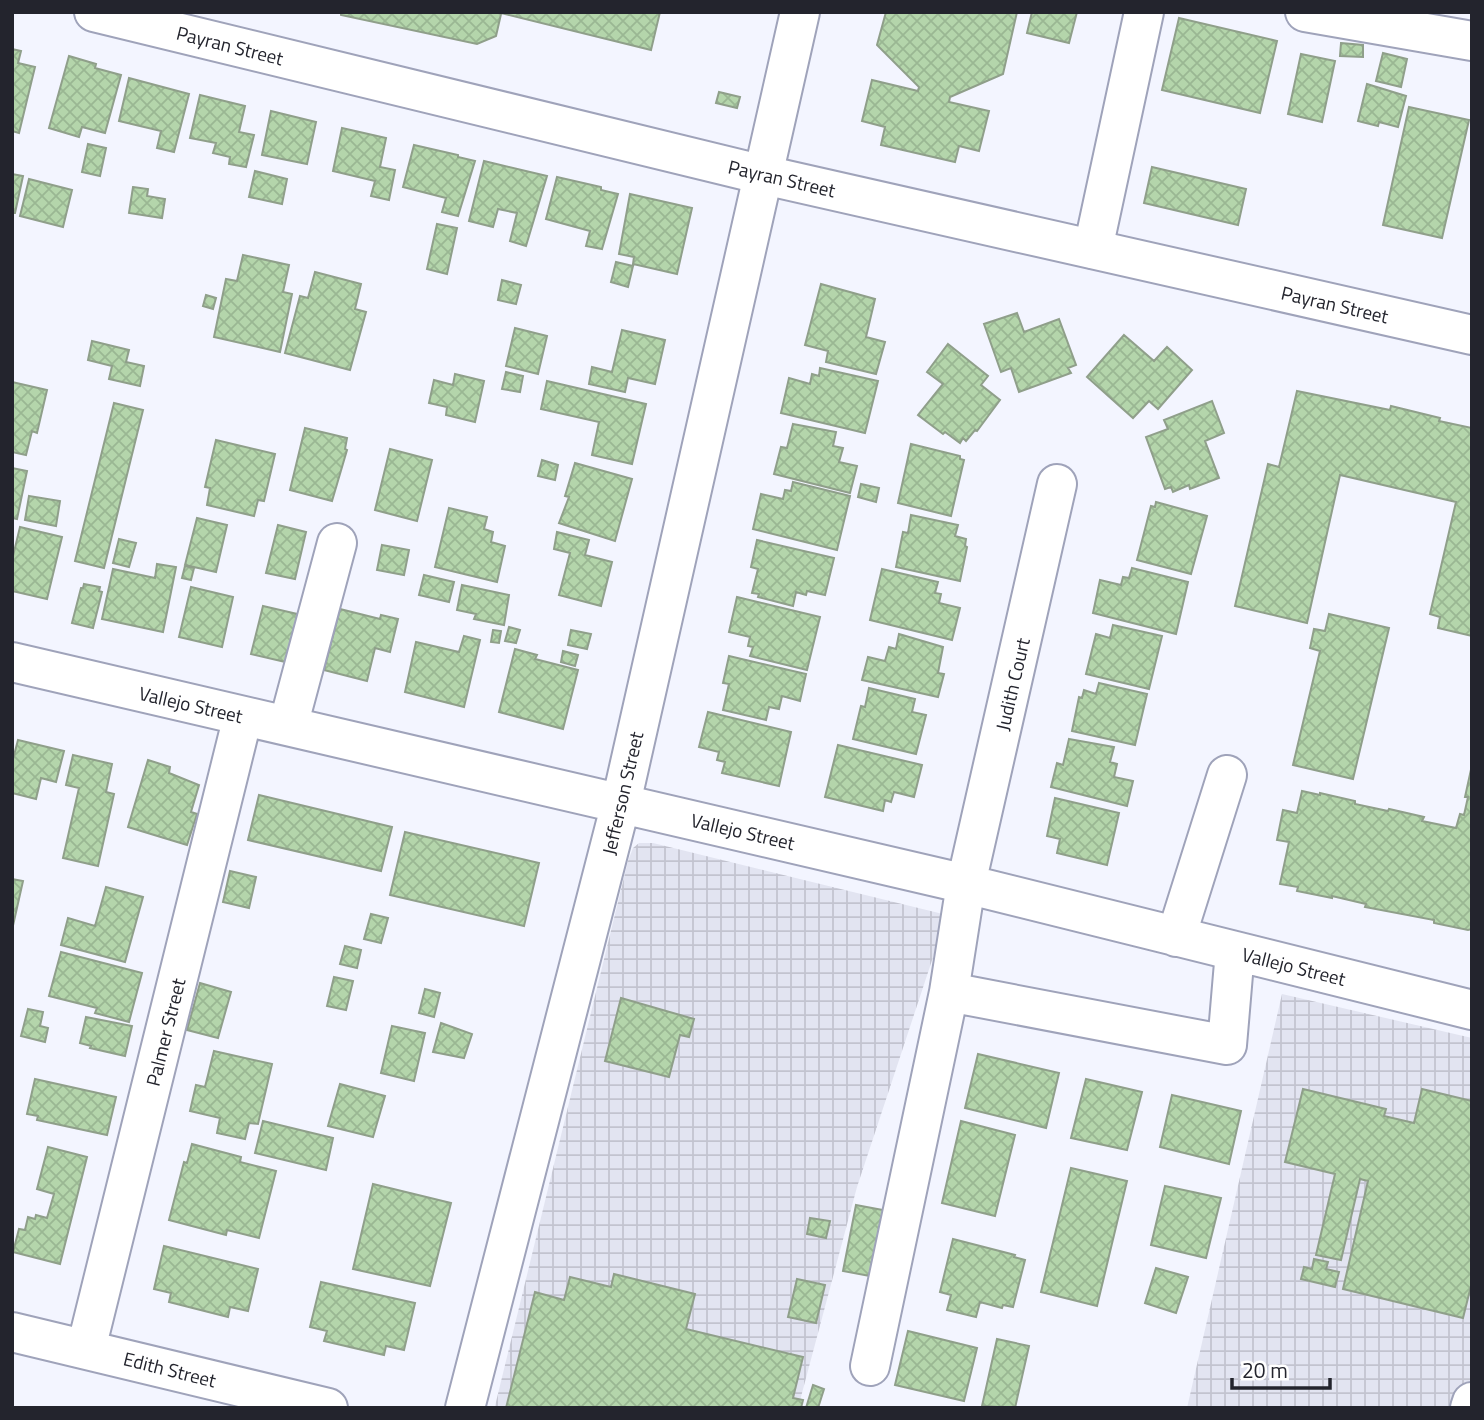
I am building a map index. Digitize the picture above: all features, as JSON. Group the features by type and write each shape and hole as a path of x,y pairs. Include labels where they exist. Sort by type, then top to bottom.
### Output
{"street":[{"name":"Payran Street","path":"94,12 764,175 1472,335"},
{"name":"Jefferson Street","path":"465,1408 621,803 800,12"},
{"path":"1093,249 1144,12"},
{"path":"1305,12 1472,41"},
{"name":"Judith Court","path":"870,1366 949,992 966,884 1057,484"},
{"path":"288,726 337,542"},
{"name":"Vallejo Street","path":"12,662 966,884 1472,1010"},
{"name":"Palmer Street","path":"86,1349 243,716"},
{"path":"1176,937 1227,775"},
{"path":"949,992 1227,1045 1235,951"},
{"name":"Edith Street","path":"12,1332 328,1408"},
{"path":"1470,1408 1472,1402"}],"shaded area":[{"path":"639,843 653,843 947,915 857,1187 798,1408 495,1406 628,861 633,848"},
{"path":"1282,994 1472,1038 1472,1408 1187,1408"}],"building":[{"path":"341,12 501,14 496,36 477,44 341,15"},
{"path":"497,12 660,12 651,50"},
{"path":"886,12 1017,12 1003,74 950,97 949,102 989,111 979,151 959,146 955,162 881,145 885,127 862,121 872,80 918,91 919,87 877,45"},
{"path":"1032,12 1077,12 1069,43 1027,33"},
{"path":"1179,18 1277,41 1260,113 1162,90"},
{"path":"1341,43 1363,45 1363,57 1340,56"},
{"path":"12,49 21,51 18,63 35,67 19,133 12,131"},
{"path":"1383,53 1407,59 1401,87 1376,81"},
{"path":"1301,54 1335,61 1322,122 1288,114"},
{"path":"69,56 96,64 95,68 121,75 105,133 82,127 79,137 49,128"},
{"path":"129,78 189,94 174,152 157,148 161,131 119,121"},
{"path":"1367,84 1406,96 1398,127 1379,122 1378,126 1358,121"},
{"path":"719,92 740,97 737,108 716,103"},
{"path":"200,95 245,106 239,132 254,135 246,167 229,164 230,157 213,153 216,143 190,138"},
{"path":"1409,107 1469,120 1442,238 1383,225"},
{"path":"271,111 316,122 307,164 262,155"},
{"path":"342,128 386,138 380,167 395,170 389,200 371,196 375,181 333,171"},
{"path":"88,144 106,148 100,176 82,172"},
{"path":"414,145 475,161 458,216 442,212 446,198 403,187"},
{"path":"484,161 547,176 526,246 510,241 517,213 498,209 493,227 469,221"},
{"path":"1152,167 1246,189 1238,225 1144,203"},
{"path":"255,171 287,179 282,204 249,197"},
{"path":"12,174 23,176 15,213 12,213"},
{"path":"557,177 601,187 601,190 618,194 602,249 586,246 590,231 546,219"},
{"path":"29,179 72,190 63,227 20,216"},
{"path":"133,187 148,189 147,196 165,199 162,218 129,213"},
{"path":"630,194 692,208 677,274 633,264 634,257 619,254"},
{"path":"437,224 457,228 447,274 427,269"},
{"path":"243,255 289,265 283,292 292,294 280,352 214,337 226,279 237,281"},
{"path":"616,262 633,266 628,287 611,282"},
{"path":"315,272 361,284 355,309 366,312 350,370 285,353 300,296 308,298"},
{"path":"502,280 521,285 516,304 498,300"},
{"path":"821,284 875,299 866,337 885,342 876,374 826,362 828,351 805,345"},
{"path":"206,295 216,298 213,309 203,306"},
{"path":"1017,313 1024,332 1059,319 1076,365 1068,368 1071,373 1019,392 1011,368 1001,372 984,324"},
{"path":"515,328 547,336 538,374 506,366"},
{"path":"622,330 665,340 655,384 628,378 625,392 589,384 592,367 612,372"},
{"path":"1124,335 1154,361 1167,347 1192,370 1158,409 1149,401 1133,418 1087,377"},
{"path":"92,341 129,350 126,362 144,366 140,386 109,379 112,366 88,360"},
{"path":"948,344 988,376 981,385 1000,400 977,431 966,441 963,438 960,443 918,415 943,384 927,372"},
{"path":"820,368 878,381 865,433 781,413 789,378 810,384 812,374 819,376"},
{"path":"506,372 523,376 520,392 502,389"},
{"path":"455,374 484,381 475,422 446,415 447,407 429,403 434,380 453,385"},
{"path":"547,381 646,404 632,464 592,455 599,422 541,409"},
{"path":"12,382 47,390 37,433 32,431 26,455 12,452"},
{"path":"1297,391 1390,410 1391,406 1472,428 1472,636 1438,628 1440,617 1430,614 1456,502 1340,475 1307,623 1235,606 1268,464 1279,467"},
{"path":"1212,401 1224,433 1205,441 1219,478 1190,489 1189,485 1173,492 1171,487 1165,489 1146,437 1168,429 1164,420"},
{"path":"114,403 143,410 104,568 75,561"},
{"path":"793,424 836,432 833,446 843,448 839,462 857,466 850,493 774,474 781,447 787,448"},
{"path":"305,428 347,438 347,450 332,501 290,490"},
{"path":"216,440 275,454 264,501 258,500 254,516 207,505 210,488 205,487"},
{"path":"911,444 960,456 960,459 964,460 951,516 898,503"},
{"path":"390,449 432,460 417,521 375,510"},
{"path":"542,460 558,465 555,480 538,476"},
{"path":"575,463 632,479 615,541 559,523 569,497 565,496"},
{"path":"12,468 27,471 17,519 12,518"},
{"path":"793,482 850,496 837,550 753,529 761,494 783,499 785,490 791,491"},
{"path":"861,484 879,488 876,502 858,497"},
{"path":"29,496 60,501 56,526 25,520"},
{"path":"1156,502 1207,516 1191,574 1137,560 1151,506 1155,507"},
{"path":"449,508 487,517 484,529 493,532 491,542 505,546 497,582 435,567"},
{"path":"911,515 958,525 955,536 966,539 967,547 960,581 896,567 903,532 908,533"},
{"path":"197,518 227,525 216,572 185,565"},
{"path":"278,525 306,532 295,579 266,573"},
{"path":"20,527 62,537 47,599 12,591 12,560"},
{"path":"557,532 589,540 585,555 612,562 601,606 559,595 570,553 554,549"},
{"path":"119,539 136,543 129,567 113,563"},
{"path":"757,540 834,558 825,595 807,591 806,595 796,592 793,606 752,593 758,569 751,567"},
{"path":"382,545 409,550 404,575 377,570"},
{"path":"157,564 176,567 163,632 102,619 113,569 155,578"},
{"path":"185,566 194,568 191,580 182,578"},
{"path":"1132,568 1188,582 1176,634 1093,613 1100,580 1121,585 1123,577 1129,578"},
{"path":"882,569 938,582 935,593 941,594 939,603 960,608 952,640 870,620"},
{"path":"424,575 454,582 449,602 419,595"},
{"path":"84,584 100,587 99,591 102,592 93,628 72,623"},
{"path":"462,585 509,595 504,625 474,619 476,614 457,610"},
{"path":"191,587 233,597 222,647 179,637"},
{"path":"737,597 820,617 807,670 750,656 753,647 748,646 750,637 729,632"},
{"path":"263,606 306,616 294,664 251,654"},
{"path":"340,609 380,619 381,615 398,619 390,652 375,648 367,681 324,670"},
{"path":"1329,614 1389,628 1353,779 1293,765 1320,651 1310,648 1314,629 1325,631"},
{"path":"1113,625 1162,636 1149,689 1086,674 1096,634 1110,638"},
{"path":"509,627 520,630 516,643 505,641"},
{"path":"493,630 501,631 499,643 491,642"},
{"path":"571,630 591,634 587,649 568,645"},
{"path":"899,634 943,647 938,673 944,674 938,697 862,680 868,657 885,661 889,647 896,649"},
{"path":"464,636 480,640 464,707 405,692 416,642 459,652"},
{"path":"515,649 537,655 535,659 578,670 563,729 499,712"},
{"path":"563,651 578,655 575,666 561,662"},
{"path":"729,656 806,674 800,701 782,696 779,709 769,707 766,720 723,710 729,684 723,683"},
{"path":"1099,683 1147,694 1135,745 1072,731 1079,697 1082,698 1084,690 1096,694"},
{"path":"869,688 915,699 912,712 926,715 916,754 853,739 861,706 865,707"},
{"path":"708,712 791,732 779,786 722,773 725,762 717,760 719,752 699,747"},
{"path":"1069,739 1114,747 1110,762 1117,764 1114,777 1133,781 1127,806 1051,787 1057,763 1063,765"},
{"path":"18,740 64,751 56,782 41,778 36,799 12,793 12,763"},
{"path":"838,745 922,765 914,797 894,792 891,802 885,800 883,811 825,797"},
{"path":"73,755 112,764 106,792 114,794 98,866 63,858 79,788 66,785"},
{"path":"148,760 170,767 169,773 199,785 191,812 197,814 187,845 128,827"},
{"path":"1472,765 1472,929 1365,907 1366,904 1297,891 1298,887 1280,884 1289,842 1277,840 1283,810 1297,813 1302,791 1424,817 1422,821 1456,828 1460,814 1464,815"},
{"path":"259,795 392,827 381,871 248,840"},
{"path":"1055,798 1119,813 1107,865 1057,853 1060,839 1047,836"},
{"path":"405,832 539,863 524,926 390,895"},
{"path":"230,871 256,877 249,908 223,902"},
{"path":"12,879 23,881 12,930"},
{"path":"106,887 143,897 125,962 61,945 68,918 95,926"},
{"path":"371,914 388,918 381,943 364,939"},
{"path":"345,946 361,950 357,968 340,964"},
{"path":"61,952 142,973 129,1022 95,1013 97,1008 49,996"},
{"path":"334,977 353,981 346,1010 327,1006"},
{"path":"200,983 231,992 218,1038 187,1030"},
{"path":"425,989 440,993 434,1017 419,1013"},
{"path":"621,998 694,1019 689,1037 680,1035 669,1077 605,1061"},
{"path":"28,1009 43,1012 40,1026 48,1028 45,1042 21,1036"},
{"path":"86,1017 132,1026 125,1056 80,1043"},
{"path":"441,1023 472,1034 464,1058 433,1052"},
{"path":"392,1026 425,1033 414,1081 381,1073"},
{"path":"214,1051 272,1064 258,1124 249,1123 245,1139 217,1133 220,1118 190,1111 196,1085 205,1087"},
{"path":"978,1054 1059,1073 1046,1128 965,1108"},
{"path":"35,1079 116,1097 107,1135 37,1120 38,1116 27,1114"},
{"path":"1086,1079 1142,1092 1127,1150 1071,1138"},
{"path":"340,1084 385,1096 373,1137 328,1126"},
{"path":"1303,1089 1386,1109 1384,1116 1414,1123 1422,1089 1472,1101 1472,1282 1463,1318 1343,1289 1368,1181 1360,1179 1341,1260 1316,1255 1335,1174 1285,1162"},
{"path":"1172,1095 1241,1111 1229,1164 1160,1147"},
{"path":"263,1121 333,1138 326,1170 255,1153"},
{"path":"961,1121 1015,1135 995,1216 942,1203"},
{"path":"192,1144 241,1157 240,1162 276,1171 259,1238 227,1230 226,1235 169,1220 184,1162 187,1163"},
{"path":"48,1147 87,1157 60,1264 13,1252 19,1229 25,1230 28,1217 35,1219 36,1215 47,1218 54,1194 37,1189"},
{"path":"1071,1168 1127,1181 1097,1306 1041,1292"},
{"path":"373,1184 451,1203 430,1286 353,1269"},
{"path":"1165,1186 1221,1198 1206,1258 1151,1245"},
{"path":"856,1205 899,1213 886,1279 843,1271"},
{"path":"810,1218 830,1221 826,1238 807,1234"},
{"path":"953,1239 1025,1260 1013,1307 1003,1305 1002,1308 980,1302 976,1317 947,1310 951,1295 940,1292"},
{"path":"164,1246 258,1269 248,1311 230,1307 228,1317 169,1302 171,1293 154,1289"},
{"path":"1314,1259 1328,1262 1326,1269 1339,1272 1335,1287 1301,1279 1304,1267 1312,1269"},
{"path":"1156,1268 1188,1277 1176,1313 1145,1303"},
{"path":"614,1274 695,1294 686,1329 803,1357 793,1398 803,1400 801,1408 506,1408 535,1292 564,1300 570,1277 611,1287"},
{"path":"797,1279 825,1285 816,1323 788,1317"},
{"path":"321,1282 415,1303 404,1350 386,1346 384,1355 324,1341 327,1331 310,1327"},
{"path":"908,1331 977,1348 964,1401 895,1385"},
{"path":"997,1339 1029,1346 1015,1408 982,1406"},
{"path":"813,1385 824,1389 818,1408 806,1408"}]}
